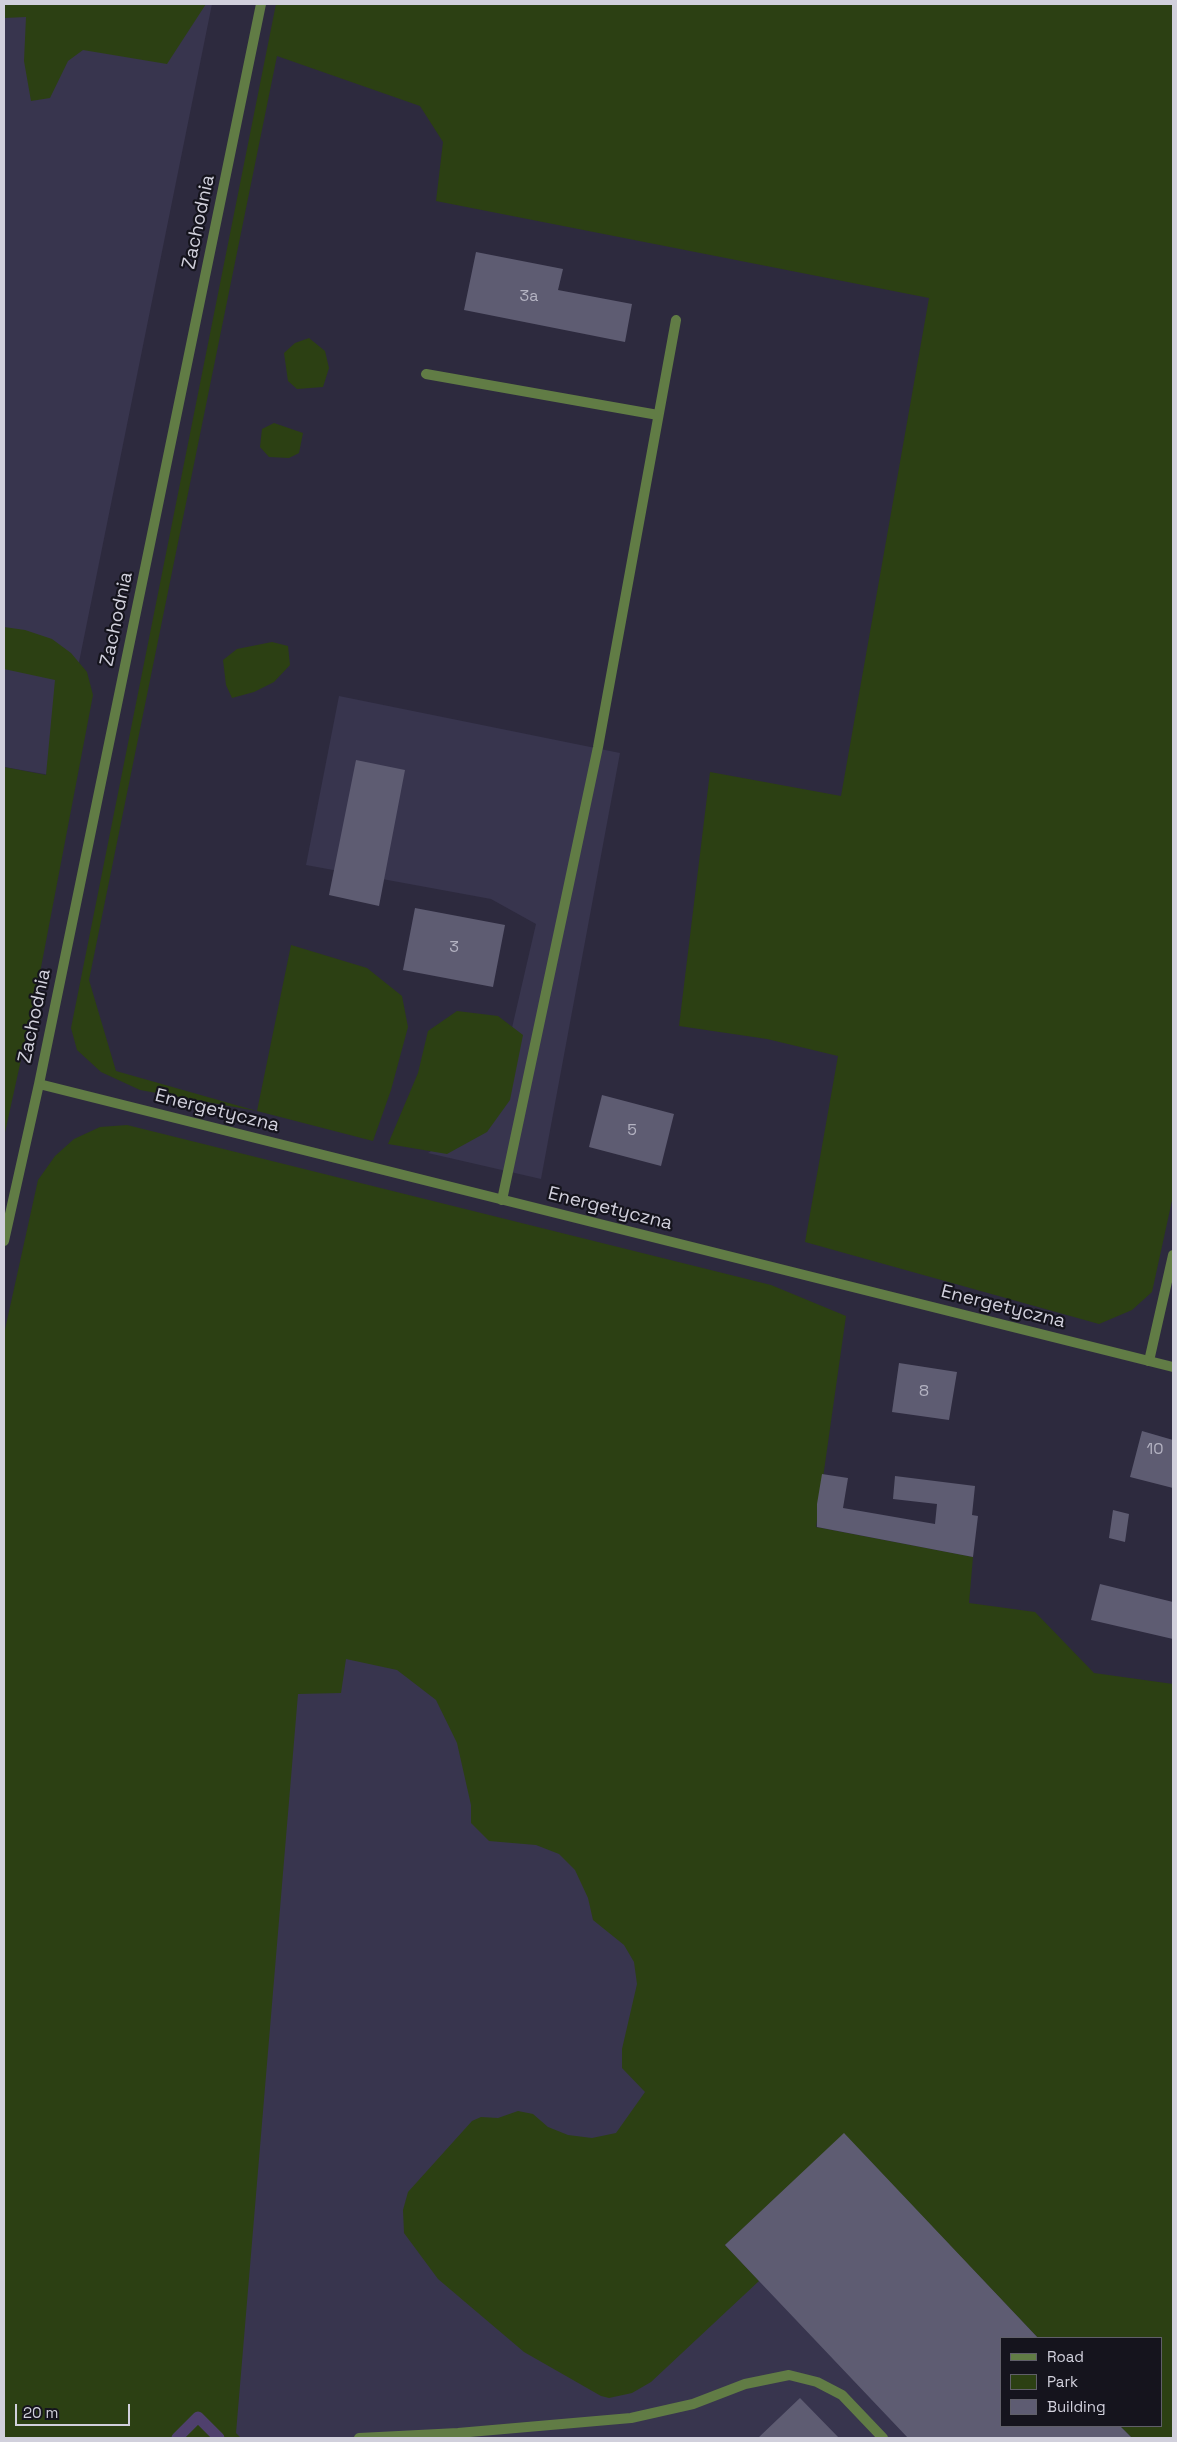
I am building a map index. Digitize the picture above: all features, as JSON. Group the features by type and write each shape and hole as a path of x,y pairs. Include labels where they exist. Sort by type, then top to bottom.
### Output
{"street":[{"name":"Zachodnia","path":"4,1241 39,1084 262,4"},
{"path":"502,1200 598,747 676,320"},
{"path":"426,374 658,415"},
{"name":"Energetyczna","path":"39,1084 1173,1367"},
{"path":"1149,1361 1173,1255"},
{"path":"359,2438 458,2433 631,2418 693,2404 744,2384 789,2375 817,2382 842,2395 883,2438"}],"shaded area":[{"path":"4,4 212,4 56,776 4,767"},
{"path":"339,696 620,753 541,1179 428,1153 493,1110 536,924 491,899 306,865"},
{"path":"309,1540 1074,2337 1000,2337 1000,2427 1160,2427 1171,2438 229,2438"}],"green space":[{"path":"4,4 206,4 167,64 83,50 68,61 50,98 31,101 24,61 26,17 4,18"},
{"path":"276,4 1173,4 1173,1196 1152,1292 1132,1310 1099,1324 805,1242 838,1056 767,1039 679,1026 710,772 841,796 929,298 436,201 443,142 420,106 277,56 89,980 116,1071 257,1111 140,1090 101,1072 77,1050 71,1028"},
{"path":"309,338 325,351 329,368 323,387 297,389 288,381 284,353 295,343"},
{"path":"274,423 303,433 299,453 289,458 269,457 260,447 262,429"},
{"path":"4,627 25,630 52,639 71,653 87,672 93,695 39,978 4,1137 4,767 46,775 55,680 4,669"},
{"path":"272,642 288,646 290,665 274,682 254,692 232,698 226,685 223,660 237,649"},
{"path":"291,945 367,968 402,996 408,1027 391,1090 373,1141 257,1111"},
{"path":"457,1011 498,1016 523,1035 510,1100 487,1132 447,1154 388,1144 418,1073 428,1031"},
{"path":"127,1125 771,1285 846,1316 816,1527 973,1557 969,1603 1035,1612 1094,1673 1173,1684 1173,2438 1132,2438 1121,2427 1162,2427 1162,2337 1037,2337 844,2134 725,2245 759,2281 651,2382 632,2393 609,2398 601,2396 524,2352 438,2279 404,2233 403,2210 408,2192 472,2121 481,2117 498,2118 518,2111 533,2114 548,2127 568,2135 592,2138 616,2133 645,2092 622,2068 622,2049 637,1984 634,1962 624,1945 593,1920 588,1898 575,1870 559,1854 536,1845 489,1841 471,1823 471,1805 457,1743 436,1700 397,1670 346,1659 341,1693 298,1694 236,2433 241,2438 4,2438 4,1334 38,1180 55,1156 74,1139 100,1127"}],"building":[{"path":"476,252 563,269 558,290 632,304 625,342 464,310"},
{"path":"356,760 405,770 379,906 329,895"},
{"path":"415,908 505,925 493,987 403,970"},
{"path":"602,1095 674,1114 661,1166 589,1147"},
{"path":"899,1363 957,1372 949,1420 892,1412"},
{"path":"1142,1431 1173,1440 1173,1488 1130,1477"},
{"path":"822,1474 848,1478 843,1508 935,1524 937,1504 893,1499 895,1476 975,1486 972,1515 978,1516 973,1557 817,1527 817,1504"},
{"path":"1113,1510 1129,1514 1125,1542 1109,1538"},
{"path":"1100,1584 1173,1602 1173,1639 1091,1620"},
{"path":"844,2133 1037,2337 1000,2337 1000,2427 1121,2427 1132,2438 908,2438 725,2245"},
{"path":"800,2398 839,2438 758,2438"}],"waterway":[{"path":"177,2438 198,2417 219,2438"}]}
